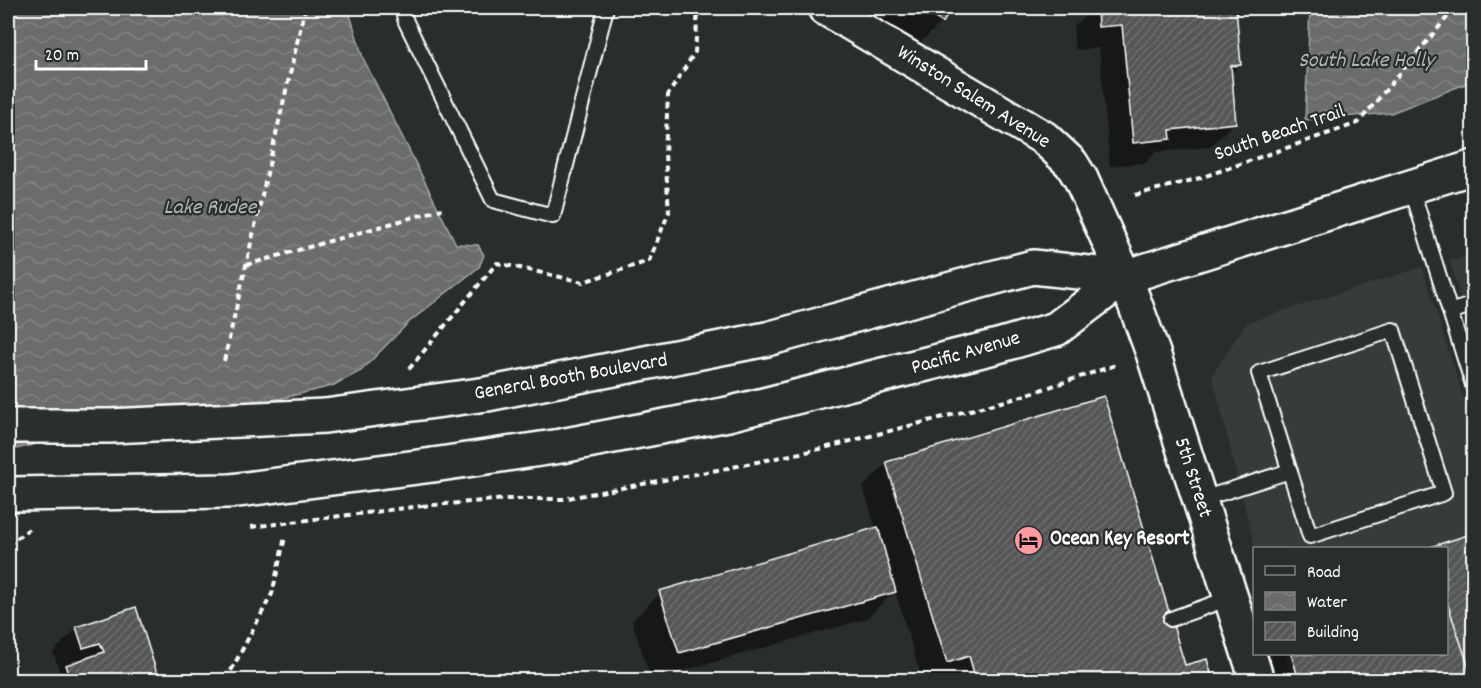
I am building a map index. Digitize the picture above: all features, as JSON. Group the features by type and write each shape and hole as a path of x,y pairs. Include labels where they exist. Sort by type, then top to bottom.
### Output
{"main road":[{"name":"Winston Salem Avenue","path":"825,8 1044,138 1071,163 1081,179 1125,277"},
{"name":"Pacific Avenue","path":"8,494 230,491 561,446 728,414 946,361 1056,328 1125,277 1473,167"},
{"name":"General Booth Boulevard","path":"8,426 110,426 325,416 487,394 767,339 1033,267 1125,277"},
{"name":"5th Street","path":"1125,277 1153,353 1257,681"}],"lane":[{"path":"402,8 406,22 493,200 553,216 606,8"},
{"path":"1411,187 1473,388"},
{"path":"1450,312 1473,304"},
{"path":"1393,330 1444,493 1310,536 1290,471 1259,373 1393,330"},
{"path":"1199,500 1290,471"},
{"path":"1172,619 1230,598"}],"path":[{"path":"224,361 305,8"},
{"path":"405,374 496,263 583,282 649,261 669,212 665,154 668,95 695,52 698,8"},
{"name":"South Beach Trail","path":"1135,195 1200,178 1358,123 1455,8"},
{"path":"245,266 442,209"},
{"path":"423,507 506,499 563,499 728,468 819,449 1001,402 1116,365"},
{"path":"226,681 272,594 285,537"}],"shaded area":[{"path":"1473,254 1473,343 1450,261"},
{"path":"1422,267 1473,428 1473,680 1293,680 1285,655 1448,655 1448,547 1255,547 1212,375 1246,323"}],"water":[{"name":"Lake Rudee","path":"8,8 348,8 363,58 456,244 478,245 484,255 479,267 408,323 361,371 332,386 266,402 85,432 8,451"},
{"name":"South Lake Holly","path":"1310,8 1473,8 1473,81 1391,113 1305,120"}],"building":[{"path":"919,8 951,8 943,23"},
{"path":"1097,8 1236,8 1241,65 1231,66 1236,123 1170,130 1171,139 1133,143 1122,25 1098,27"},
{"name":"Ocean Key Resort","path":"1104,396 1185,665 1207,659 1213,680 976,680 969,656 947,663 886,462"},
{"path":"878,527 896,592 679,653 659,591"},
{"path":"1474,533 1474,680 1448,605 1448,547 1430,547"},
{"path":"1448,605 1473,680 1299,680 1291,655 1448,655"},
{"path":"136,607 159,680 71,680 66,665 104,652 100,643 83,648 76,627"}],"place":[{"name":"Ocean Key Resort","path":"1029,540"}]}
